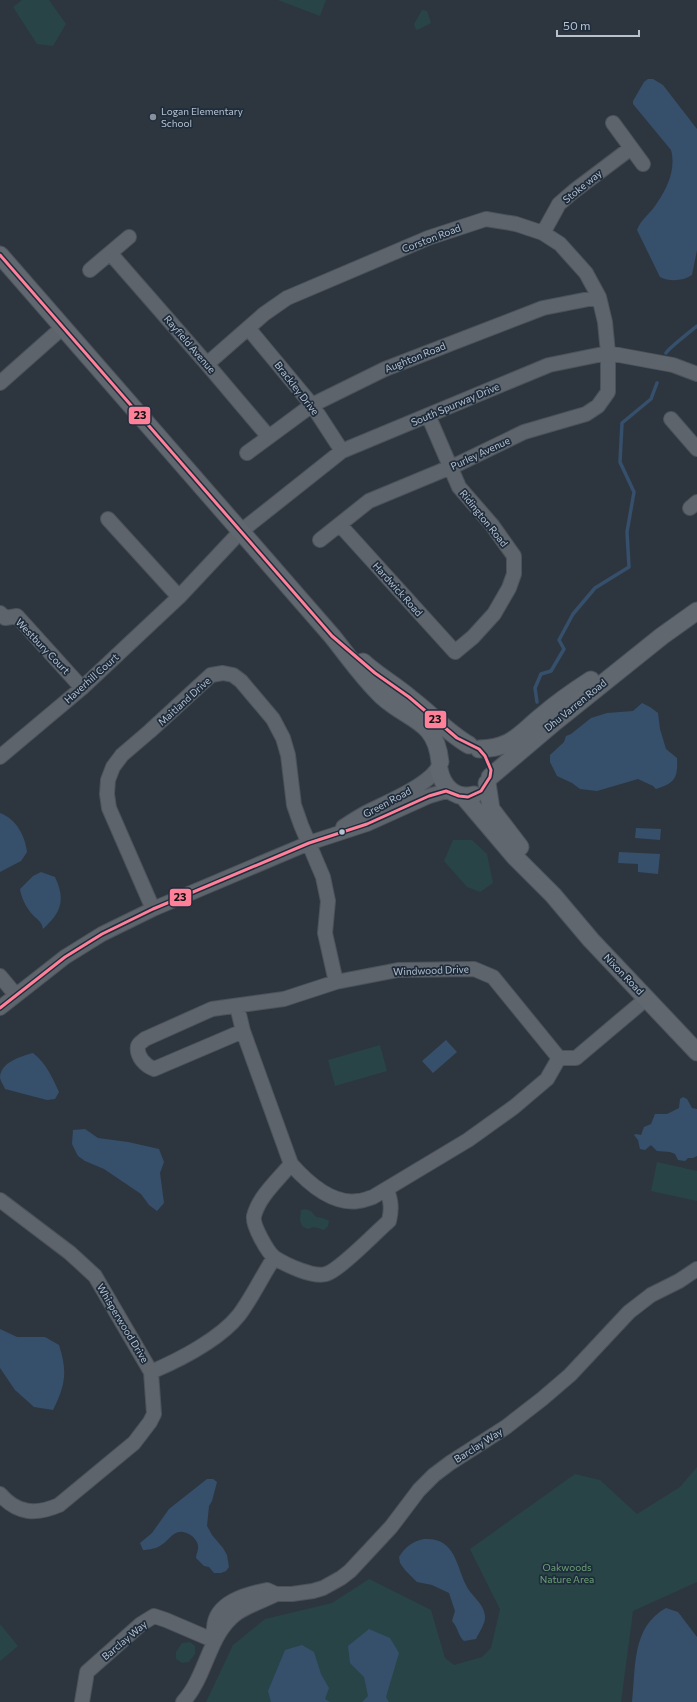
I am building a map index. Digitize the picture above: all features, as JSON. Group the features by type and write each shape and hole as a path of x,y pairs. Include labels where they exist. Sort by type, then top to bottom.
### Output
{"main road":[{"path":"0,255 62,328 332,636 364,677 382,696 400,710 421,723 429,731 438,745 439,766 443,781 459,795 474,795 481,791 489,780 491,770 488,761 474,747 457,738 409,697 375,673 332,636"},
{"name":"Dhu Varren Road","path":"489,780 556,721 662,636 697,611"},
{"name":"Dhu Varren Road","path":"474,747 498,747 515,740 564,698 662,636"},
{"path":"439,766 445,754 458,746 474,747"},
{"name":"Nixon Road","path":"489,780 491,809 553,895"},
{"name":"Nixon Road","path":"459,795 553,895 591,940 697,1052"}],"street":[{"path":"613,123 642,164"},
{"name":"Stoke way","path":"542,232 559,204 631,148"},
{"name":"Corston Road","path":"207,364 264,314 287,298 451,229 486,219 516,224 542,232 560,244 586,273 599,297 605,322 608,353"},
{"path":"90,270 128,237"},
{"name":"Rayfield Avenue","path":"110,253 268,436"},
{"name":"Aughton Road","path":"247,453 268,436 312,405 385,369 543,308 599,297"},
{"path":"0,383 62,328"},
{"name":"Brackley Drive","path":"248,328 312,405 342,451"},
{"name":"South Spurway Drive","path":"240,532 342,451 549,365 608,353 673,365 697,374"},
{"name":"Purley Avenue","path":"320,540 369,501 451,467 524,432 586,414 598,406 608,392 608,353"},
{"name":"Ridington Road","path":"428,415 459,487 492,525 514,556 514,574 509,588 494,614 473,637 455,652"},
{"path":"671,419 697,449"},
{"path":"108,519 179,597"},
{"name":"Hardwick Road","path":"340,525 455,652"},
{"name":"Haverhill Court","path":"0,757 82,688 179,597 240,532"},
{"name":"Westbury Court","path":"0,613 5,618 17,616 82,688"},
{"name":"Maitland Drive","path":"153,909 109,808 107,794 108,780 113,767 122,755 161,722 211,676 223,673 233,675 241,681 273,719 283,738 288,755 294,805 309,843"},
{"name":"Green Road","path":"333,834 361,815 421,784 439,766"},
{"name":"Green Road","path":"0,1008 15,994 65,957 102,934 153,909 309,843 367,824 428,796 446,791 459,795"},
{"path":"309,843 324,883 328,901 325,933 336,982"},
{"name":"Windwood Drive","path":"243,1031 154,1070 147,1067 141,1059 138,1048 138,1045 145,1039 212,1009 284,999 336,982 398,970 474,969 492,977 559,1058"},
{"path":"0,976 15,994"},
{"path":"237,1006 243,1031 291,1164 304,1179 315,1188 340,1199 358,1202 387,1190 468,1140 514,1107 547,1079 559,1058 576,1058 647,998"},
{"path":"291,1164 258,1204 254,1218 264,1243 274,1258 312,1274 326,1274 331,1271 389,1221 392,1212 391,1201 387,1190"},
{"name":"Whisperwood Drive","path":"0,1200 70,1253 95,1276 151,1372 154,1414 150,1422 134,1443 59,1505 48,1510 33,1512 20,1510 5,1500 0,1494"},
{"path":"151,1372 174,1362 211,1340 238,1316 274,1258"},
{"name":"Barclay Way","path":"679,1281 697,1263"},
{"name":"Barclay Way","path":"183,1702 197,1682 222,1628 237,1613 276,1594 292,1594 313,1591 331,1584 346,1574 391,1527 419,1490 434,1475 506,1427 542,1399 570,1375 628,1312 651,1294 679,1281 697,1270"},
{"name":"Barclay Way","path":"82,1702 87,1672 141,1624 154,1616 215,1641"}],"green space":[{"path":"22,0 49,0 66,24 53,46 37,44 13,7"},
{"path":"278,0 326,0 320,16"},
{"path":"422,10 427,11 431,23 417,30 414,24"},
{"path":"453,840 472,840 487,854 493,883 480,892 467,887 444,861"},
{"path":"380,1045 387,1071 335,1086 328,1060"},
{"path":"657,1162 697,1171 697,1201 651,1191"},
{"path":"305,1209 311,1211 316,1217 329,1221 328,1226 324,1230 314,1227 308,1229 302,1226 300,1220 301,1210"},
{"name":"Oakwoods Nature Area","path":"697,1467 697,1582 633,1611 621,1702 206,1702 233,1645 265,1619 332,1603 369,1579 431,1610 445,1658 454,1665 482,1657 491,1648 500,1609 470,1549 575,1474 600,1480 637,1514 680,1487"},
{"path":"0,1624 18,1646 0,1661"},
{"path":"190,1642 195,1646 195,1654 189,1662 182,1663 176,1659 176,1652 182,1643"}],"water":[{"path":"648,79 653,79 663,85 697,129 697,250 692,275 681,280 668,280 660,277 637,230 661,197 668,184 672,170 671,150 633,104 633,101 644,82"},
{"path":"642,703 658,713 660,729 666,749 677,758 676,775 671,782 656,789 638,779 597,791 580,789 572,783 557,776 550,762 550,755 564,742 566,736 571,734 591,718 607,713 633,711"},
{"path":"0,813 11,819 19,828 27,852 21,861 0,872"},
{"path":"636,828 661,829 660,840 635,838"},
{"path":"619,852 660,854 658,874 638,872 638,864 618,863"},
{"path":"41,872 55,877 61,899 58,912 43,929 40,922 31,913 26,905 20,889 33,876"},
{"path":"446,1040 457,1052 433,1073 422,1061"},
{"path":"33,1053 45,1066 54,1081 59,1092 55,1099 47,1100 5,1089 0,1078 1,1072 4,1068 12,1061"},
{"path":"683,1097 687,1099 692,1108 697,1109 697,1156 688,1158 685,1161 678,1160 675,1154 670,1152 657,1151 651,1145 645,1150 640,1149 638,1140 634,1135 641,1135 644,1127 651,1124 655,1114 667,1114 679,1108 680,1099"},
{"path":"85,1129 98,1138 128,1142 159,1149 164,1162 160,1173 164,1203 157,1211 149,1205 141,1194 104,1169 85,1161 78,1156 72,1144 73,1130"},
{"path":"0,1329 17,1337 45,1337 59,1345 64,1363 64,1379 63,1386 53,1410 34,1407 15,1390 0,1368"},
{"path":"207,1479 213,1479 217,1482 212,1501 209,1506 207,1526 227,1555 229,1567 226,1571 214,1573 209,1567 204,1566 196,1558 198,1547 197,1542 192,1536 186,1533 177,1533 158,1547 143,1550 140,1543 152,1533 169,1509"},
{"path":"424,1539 434,1540 448,1547 453,1554 468,1589 480,1603 484,1611 485,1619 476,1639 464,1641 460,1637 456,1626 452,1621 455,1611 449,1593 432,1585 417,1582 400,1563 399,1557 407,1547 416,1541"},
{"path":"666,1608 678,1612 697,1637 697,1702 632,1702 635,1663 641,1637 646,1626 655,1616"},
{"path":"369,1629 390,1638 399,1653 386,1697 389,1702 362,1702 368,1696 364,1677 350,1663 348,1646"},
{"path":"302,1645 314,1652 321,1674 329,1688 325,1699 330,1702 271,1702 268,1691 285,1650"}],"waterway":[{"path":"666,353 697,326"},
{"path":"537,702 535,688 541,674 551,671 564,649 559,640 573,614 595,588 629,567 627,532 634,492 620,462 622,423 651,399 657,383"}],"transit line":[{"name":"23","path":"0,255 332,636 375,673 409,697 457,738 479,749 485,756 491,770 490,777 481,791 468,797 459,796 446,791 429,796 367,824 309,843 153,909 102,934 65,957 0,1008"}],"place":[{"name":"Logan Elementary School","path":"153,117"}]}
